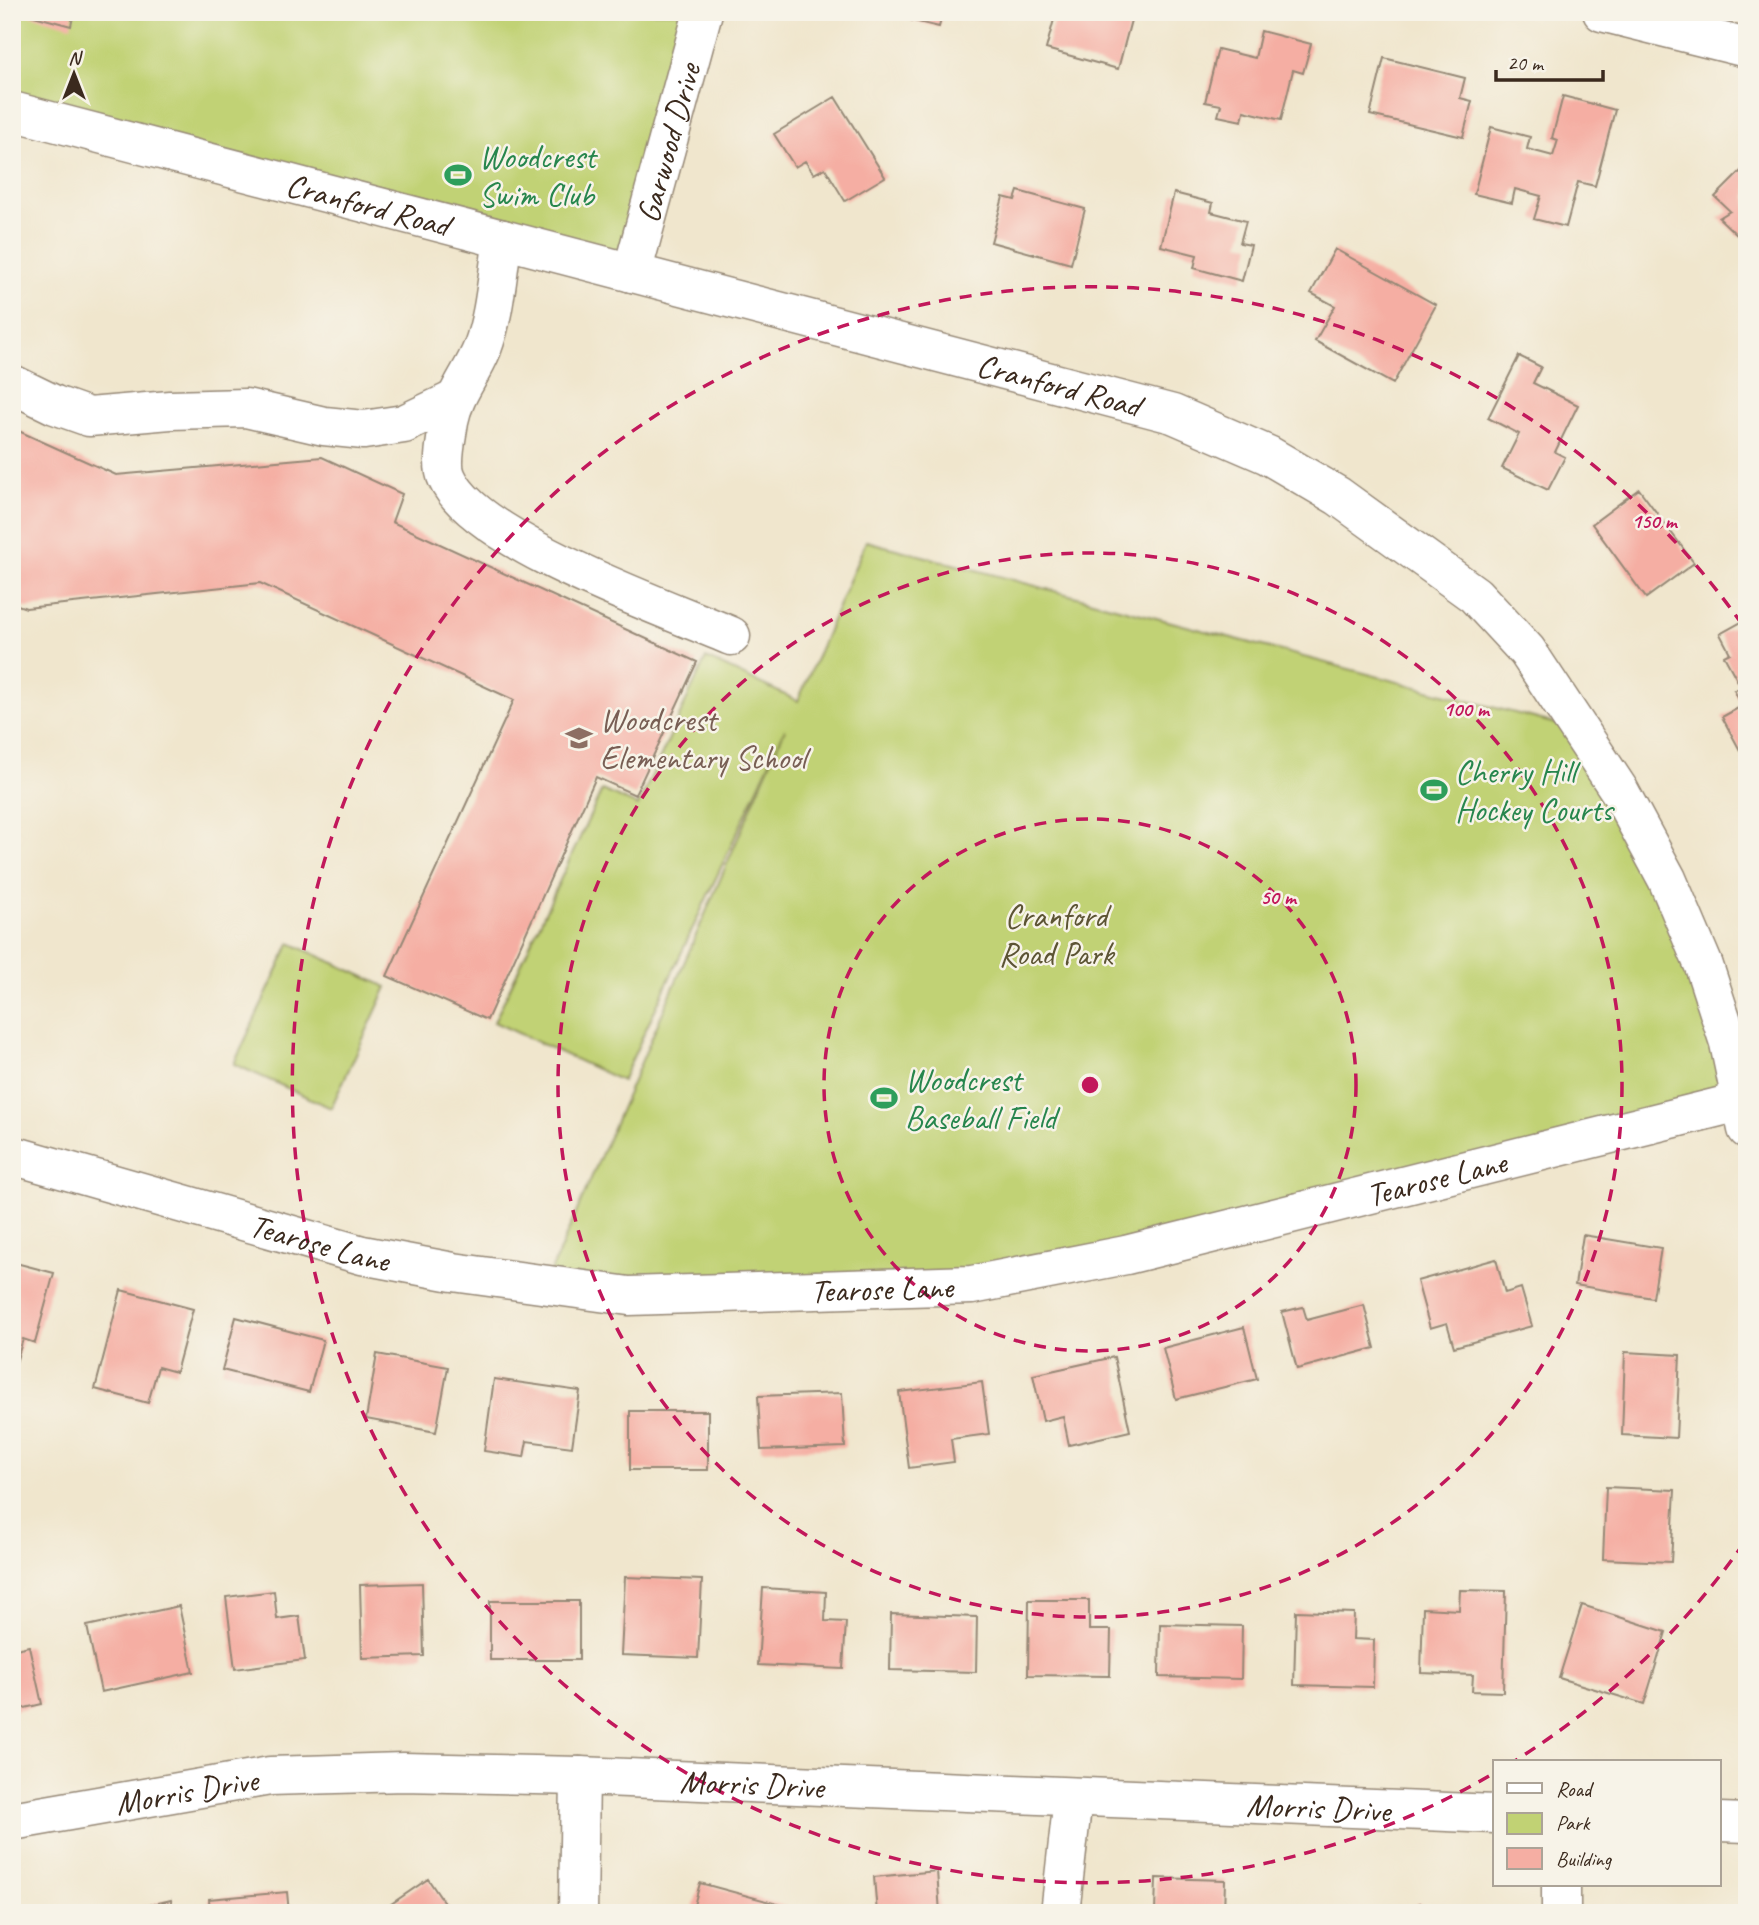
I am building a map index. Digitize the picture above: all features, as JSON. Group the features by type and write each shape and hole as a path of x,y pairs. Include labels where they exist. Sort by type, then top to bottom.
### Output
{"street":[{"name":"Garwood Drive","path":"632,273 703,12"},
{"path":"1602,12 1747,48"},
{"name":"Cranford Road","path":"12,111 1173,414 1268,455 1338,496 1475,595 1527,651 1619,790 1667,879 1704,966 1729,1043 1745,1110"},
{"path":"503,239 483,347 467,381 454,400 445,476 457,496 478,516 543,554 731,636"},
{"path":"12,384 55,405 89,417 202,408 246,408 324,426 364,430 404,424 454,400"},
{"name":"Tearose Lane","path":"12,1155 362,1255 453,1272 629,1296 972,1285 1126,1255 1745,1110"},
{"name":"Morris Drive","path":"12,1821 270,1776 403,1772 580,1776 1493,1814"},
{"path":"578,1913 580,1776"},
{"path":"1060,1913 1073,1798"},
{"path":"1720,1822 1747,1823"},
{"path":"1561,1886 1561,1913"}],"green space":[{"name":"Woodcrest Swim Club","path":"12,12 703,12 632,273 12,111"},
{"name":"Cranford Road Park","path":"866,541 1579,730 1619,790 1742,1102 972,1285 545,1285 785,729 622,1081 494,1022 602,790 638,806 706,658 798,701"},
{"path":"290,943 387,987 331,1108 234,1064"}],"building":[{"path":"19,12 74,12 71,26"},
{"path":"912,12 943,12 939,27 910,20"},
{"path":"1056,12 1111,12 1131,20 1118,69 1046,49"},
{"path":"1261,31 1311,44 1303,73 1293,70 1281,120 1244,111 1242,121 1218,116 1221,105 1205,102 1218,49 1255,58"},
{"path":"1384,58 1465,78 1460,98 1472,101 1463,137 1370,115"},
{"path":"1563,96 1615,110 1595,186 1578,182 1566,227 1534,219 1541,196 1515,189 1512,203 1474,194 1491,127 1530,137 1527,149 1553,156 1558,140 1552,138"},
{"path":"835,97 885,177 845,201 825,168 814,174 805,161 795,167 774,134"},
{"path":"1747,165 1747,228 1739,237 1719,218 1730,211 1715,197"},
{"path":"1018,191 1085,209 1071,264 991,242 1003,197 1015,200"},
{"path":"1174,193 1213,203 1211,212 1246,221 1240,243 1251,245 1242,281 1194,268 1197,255 1161,246"},
{"path":"1335,249 1436,305 1393,384 1315,341 1335,306 1311,293"},
{"path":"1519,356 1541,367 1533,383 1578,405 1555,452 1565,457 1548,490 1502,468 1519,434 1488,418"},
{"name":"Woodcrest Elementary School","path":"12,428 116,475 322,457 402,494 392,522 697,662 635,795 596,777 487,1020 387,976 514,700 260,583 26,608 12,603"},
{"path":"1639,489 1694,563 1646,598 1592,524"},
{"path":"1747,619 1747,752 1742,754 1722,717 1742,706 1734,690 1742,689 1724,656 1730,653 1720,634"},
{"path":"1583,1235 1661,1248 1653,1298 1575,1285"},
{"path":"1496,1259 1505,1293 1521,1288 1532,1326 1454,1347 1447,1323 1430,1328 1417,1281"},
{"path":"12,1262 54,1273 35,1343 23,1339 15,1366 12,1365"},
{"path":"121,1290 193,1309 176,1372 158,1367 148,1403 95,1389"},
{"path":"1364,1305 1375,1348 1297,1369 1282,1312 1303,1307 1307,1320"},
{"path":"236,1317 323,1340 309,1392 222,1370"},
{"path":"1244,1327 1257,1379 1176,1399 1163,1348"},
{"path":"1625,1352 1680,1355 1676,1438 1622,1435"},
{"path":"377,1354 448,1367 436,1432 366,1419"},
{"path":"1114,1357 1130,1431 1069,1445 1063,1416 1043,1421 1033,1375"},
{"path":"494,1379 580,1391 572,1447 527,1441 524,1457 484,1451"},
{"path":"982,1382 989,1434 951,1439 954,1462 909,1468 899,1392"},
{"path":"842,1393 845,1447 761,1450 758,1396"},
{"path":"630,1411 708,1411 708,1470 630,1470"},
{"path":"1606,1487 1675,1490 1671,1562 1603,1559"},
{"path":"625,1577 702,1580 698,1658 621,1655"},
{"path":"422,1583 424,1656 362,1658 360,1585"},
{"path":"763,1588 826,1592 825,1621 846,1622 843,1669 758,1665"},
{"path":"1460,1590 1506,1591 1503,1692 1472,1691 1473,1675 1421,1673 1423,1608 1459,1610"},
{"path":"274,1591 277,1619 299,1616 305,1660 235,1669 226,1597"},
{"path":"1029,1600 1089,1600 1089,1630 1111,1630 1110,1676 1028,1675"},
{"path":"490,1601 579,1601 579,1660 490,1660"},
{"path":"1582,1605 1666,1632 1644,1704 1559,1678"},
{"path":"179,1606 193,1672 101,1692 87,1626"},
{"path":"1296,1611 1354,1613 1353,1639 1374,1640 1373,1687 1294,1685"},
{"path":"891,1614 977,1617 976,1672 890,1670"},
{"path":"1160,1624 1242,1626 1241,1679 1159,1677"},
{"path":"29,1646 42,1704 12,1711 12,1650"},
{"path":"937,1871 940,1913 877,1913 874,1877"},
{"path":"1156,1878 1225,1880 1224,1913 1155,1913"},
{"path":"428,1879 451,1913 378,1913"},
{"path":"700,1883 792,1908 791,1913 692,1913"},
{"path":"287,1892 289,1913 210,1913 209,1899"},
{"path":"171,1900 173,1913 119,1913 119,1912"},
{"path":"1420,1903 1424,1913 1397,1913"}],"place":[{"name":"Woodcrest Swim Club","path":"458,175"},
{"name":"Woodcrest Elementary School","path":"579,738"},
{"name":"Cherry Hill Hockey Courts","path":"1434,790"},
{"name":"Woodcrest Baseball Field","path":"884,1098"}]}
